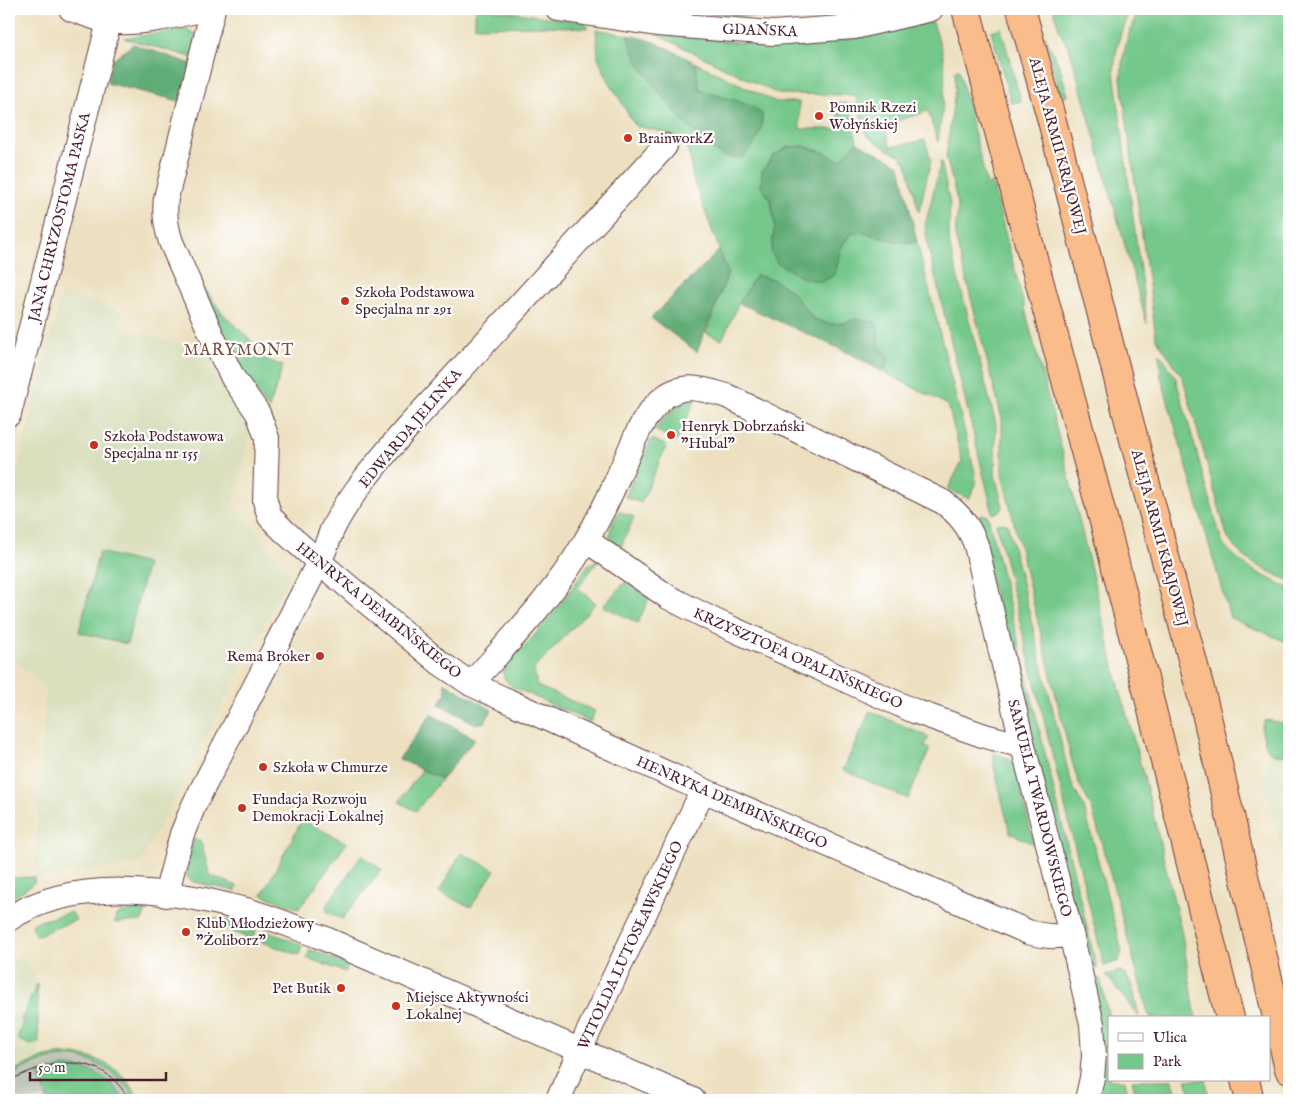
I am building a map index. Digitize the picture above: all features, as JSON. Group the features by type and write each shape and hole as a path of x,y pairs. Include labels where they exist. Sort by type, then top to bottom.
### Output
{"highway":[{"path":"966,9 1110,544 1229,1016"},
{"name":"ALEJA ARMII KRAJOWEJ","path":"1022,14 1055,130 1130,427 1204,704 1289,1069"},
{"path":"1246,1082 1250,1100"}],"street":[{"path":"71,9 108,21 128,22 205,9"},
{"name":"HENRYKA DEMBIŃSKIEGO","path":"213,9 166,198 167,232 212,336 233,378 258,413 267,438 264,501 270,517 319,562 440,664 471,684 703,790 1028,932 1050,937 1061,937 1071,934"},
{"name":"GDAŃSKA","path":"558,9 657,24 773,33 854,26 931,9"},
{"name":"JANA CHRYZOSTOMA PASKA","path":"9,414 108,21"},
{"name":"EDWARDA JELINKA","path":"166,894 182,834 194,805 319,562 333,529 378,462 407,428 540,280 665,146"},
{"name":"SAMUELA TWARDOWSKIEGO","path":"586,540 615,485 644,420 659,401 677,390 691,387 727,396 943,502 963,519 976,545 1023,746 1071,934 1094,1038 1092,1078 1087,1100"},
{"path":"471,684 538,610 564,576 586,540"},
{"name":"KRZYSZTOFA OPALIŃSKIEGO","path":"586,540 668,597 715,621 914,711 985,736 1023,746"},
{"name":"WITOLDA LUTOSŁAWSKIEGO","path":"558,1100 703,790"},
{"path":"9,919 43,902 85,892 108,890 166,894 201,899 239,908 279,921 693,1100"}],"shaded area":[{"path":"62,293 120,310 123,313 121,327 203,351 204,354 213,352 253,424 233,503 291,573 140,864 34,877 46,687 9,656 9,502"},
{"path":"1265,720 1289,723 1289,880 1264,783 1268,764 1268,751 1261,728"},
{"path":"21,955 35,977 37,984 39,1060 9,1072 9,965"},
{"path":"61,1058 87,1061 104,1068 122,1082 134,1100 124,1100 118,1091 100,1075 89,1070 68,1067 39,1074 48,1099 9,1100 9,1076"}],"green space":[{"path":"477,9 584,22 587,24 587,28 547,26 475,27"},
{"path":"709,9 860,9 806,16 768,18 711,14 708,11"},
{"path":"1053,9 1131,9 1119,39 1114,71 1147,324 1070,50 1060,32"},
{"path":"1139,9 1289,9 1289,581 1246,558 1227,536 1183,378 1156,338 1121,79 1126,43"},
{"path":"933,22 942,52 945,77 938,143 928,111 885,125 890,147 925,140 931,160 919,212 907,164 899,155 867,136 855,95 778,94 656,34 745,43 794,44 858,38"},
{"path":"1001,28 1021,101 1011,103 991,31"},
{"path":"187,29 196,34 194,58 124,38"},
{"path":"596,29 627,35 637,59 683,120 741,102 710,94 699,88 696,63 776,102 799,102 800,129 838,129 838,103 849,104 857,142 840,161 823,152 761,186 771,201 775,225 771,252 835,275 841,248 850,234 862,232 900,242 917,242 975,473 976,484 969,499 948,489 962,461 948,405 883,372 889,359 878,345 878,328 857,319 829,324 814,319 806,310 756,276 739,303 722,340 706,333 728,273 693,179 689,151 672,136 664,132 635,126 605,74 598,57"},
{"path":"1044,34 1060,67 1068,96 1060,97"},
{"path":"627,35 654,42 696,63 699,88 747,105 762,114 762,127 758,138 743,157 724,156 703,141 690,128 643,70"},
{"path":"133,44 192,64 183,102 107,83 112,61"},
{"path":"959,70 987,185 992,183 1069,477 1117,679 1144,777 1182,934 1196,1016 1150,1016 1148,1013 1092,808 1078,782 1071,758 1002,474 1002,419 955,236 958,205 946,156 955,90 955,71"},
{"path":"857,142 900,165 917,242 900,242 862,232 850,234 841,248 835,275 821,282 803,278 777,263 771,252 775,225 771,201 761,186 762,171 773,156 788,147 804,146 823,152 840,161"},
{"path":"941,161 950,204 950,247 996,424 995,474 1003,507 1002,510 993,514 928,247 925,226"},
{"path":"719,250 728,273 697,352 651,318"},
{"path":"756,275 774,280 790,290 814,319 829,324 857,319 875,322 878,328 878,345 886,353 889,360 883,372 853,355 739,303"},
{"path":"202,285 224,315 252,341 249,352 283,366 269,409 237,370"},
{"path":"1159,354 1175,376 1222,542 1229,551 1245,564 1289,588 1289,643 1230,618 1161,377"},
{"path":"692,399 695,400 677,441 655,430 680,404"},
{"path":"653,439 666,447 641,503 625,497"},
{"path":"619,511 634,517 620,549 615,545 610,536 611,526"},
{"path":"982,514 988,516 1097,969 1089,971 975,519"},
{"path":"1004,523 1008,525 1067,767 1073,787 1084,807 1122,952 1119,961 1104,966 996,524"},
{"path":"99,552 147,564 127,644 79,632"},
{"path":"599,560 578,588 596,603 534,669 537,686 595,711 590,722 511,686 505,680 503,673 507,663 557,609 588,565"},
{"path":"625,582 651,594 638,623 603,606"},
{"path":"444,682 492,710 485,722 476,724 439,704 446,693"},
{"path":"870,711 929,737 924,746 930,749 908,799 843,770"},
{"path":"431,714 475,739 442,779 399,759"},
{"path":"1265,720 1289,724 1289,756 1275,754 1266,747 1261,728"},
{"path":"994,753 1014,761 1034,844 1010,833 994,767"},
{"path":"422,770 442,779 416,811 399,802"},
{"path":"302,820 347,843 299,909 262,895"},
{"path":"194,839 200,840 210,875 237,886 236,891 193,882 187,877 188,857"},
{"path":"461,853 495,870 471,907 439,892"},
{"path":"362,855 382,870 342,919 327,912 326,906"},
{"path":"34,877 34,883 9,901 9,878"},
{"path":"133,909 146,910 142,921 115,923 116,915"},
{"path":"70,912 76,920 36,936 32,927 34,923"},
{"path":"214,918 234,922 256,930 252,939 213,925"},
{"path":"264,930 302,945 299,955 259,941"},
{"path":"310,949 348,965 345,972 307,958"},
{"path":"1120,971 1128,978 1139,1016 1138,1016 1106,975"},
{"path":"1100,978 1109,1016 1108,1082 1125,1082 1129,1100 1095,1100 1091,981"},
{"path":"37,984 39,1043 30,1045 17,1039 23,1021 21,1020"},
{"path":"64,1054 88,1057 109,1065 126,1079 139,1100 134,1100 121,1081 112,1073 91,1062 80,1059 68,1057 50,1059 9,1076 10,1072 45,1057"},
{"path":"63,1067 91,1071 99,1075 113,1085 124,1100 46,1100 48,1099 38,1074"},
{"path":"1132,1082 1173,1082 1180,1100 1137,1100"},
{"path":"1187,1082 1206,1082 1209,1100 1193,1100"}],"tram line":[{"path":"9,1081 42,1067 75,1063 91,1066 105,1073 118,1084 129,1100"}],"place":[{"name":"Pomnik Rzezi Wołyńskiej","path":"819,116"},
{"name":"BrainworkZ","path":"628,138"},
{"name":"Szkoła Podstawowa Specjalna nr 291","path":"345,301"},
{"name":"Henryk Dobrzański \"Hubal\"","path":"671,435"},
{"name":"Szkoła Podstawowa Specjalna nr 155","path":"94,445"},
{"name":"Rema Broker","path":"320,656"},
{"name":"Szkoła w Chmurze","path":"263,767"},
{"name":"Fundacja Rozwoju Demokracji Lokalnej","path":"242,808"},
{"name":"Klub Młodzieżowy \"Żoliborz\"","path":"186,932"},
{"name":"Pet Butik","path":"341,988"},
{"name":"Miejsce Aktywności Lokalnej","path":"396,1006"}],"district":[{"name":"MARYMONT","path":"239,349"}]}
